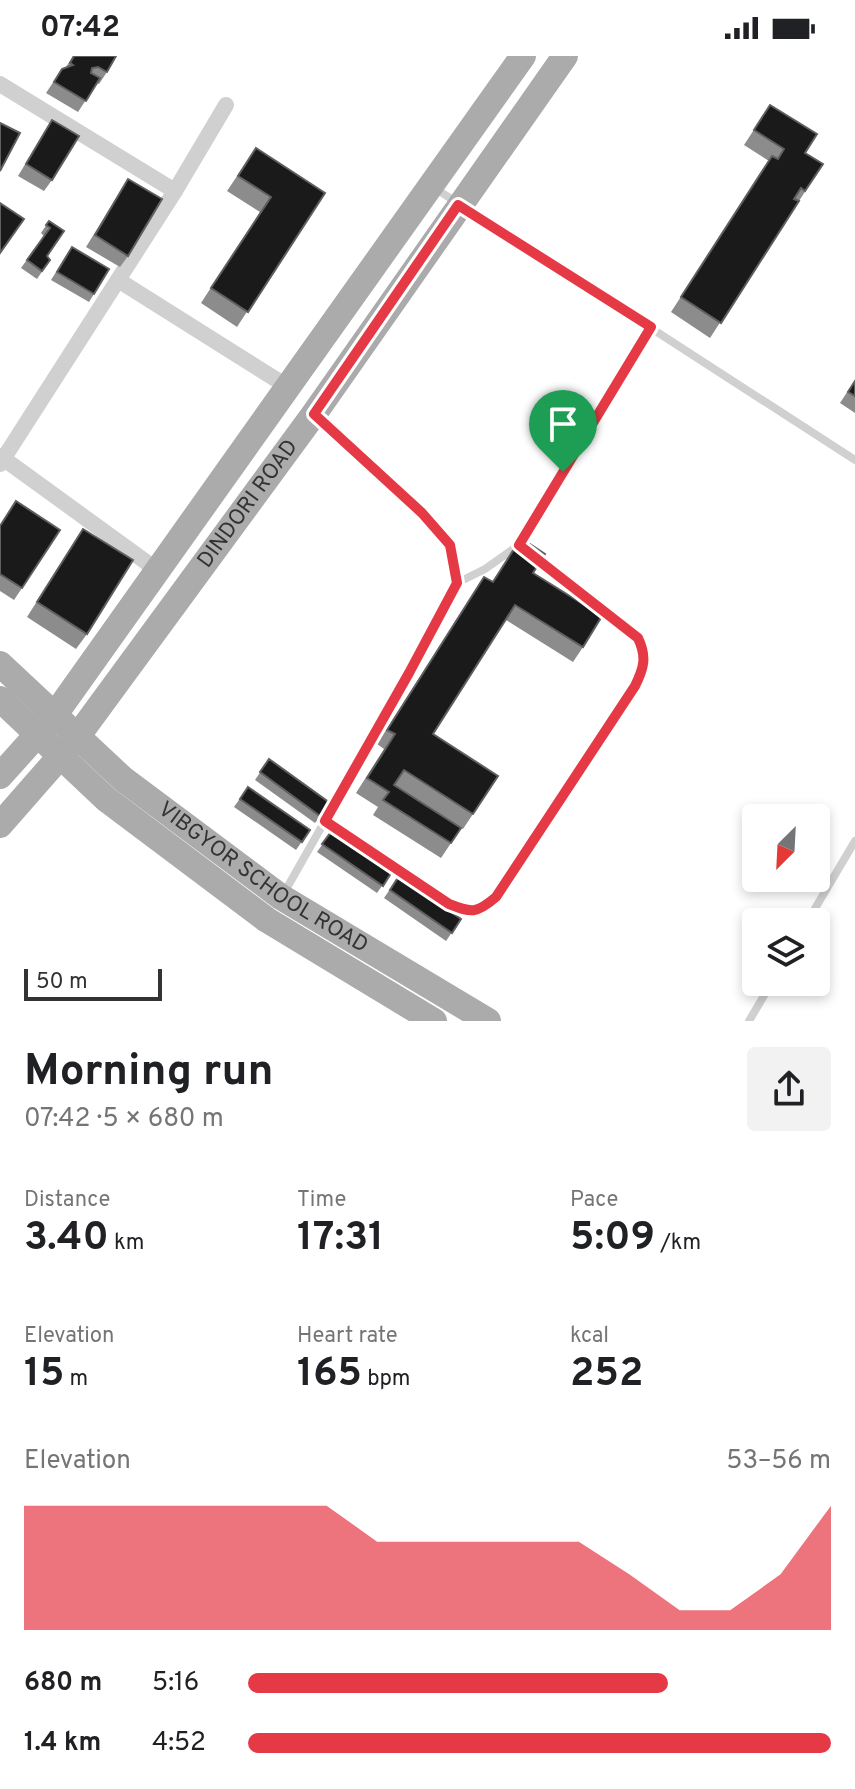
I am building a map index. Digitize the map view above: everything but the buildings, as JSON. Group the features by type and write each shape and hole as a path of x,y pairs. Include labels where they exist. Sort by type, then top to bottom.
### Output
{"main road":[{"path":"0,776 46,725 523,56"},
{"name":"DINDORI ROAD","path":"0,825 68,747 314,414 565,56"},
{"path":"0,664 46,725"},
{"path":"0,699 46,725"},
{"name":"VIBGYOR SCHOOL ROAD","path":"46,725 68,747 106,799 267,920 434,1021"},
{"name":"VIBGYOR SCHOOL ROAD","path":"68,747 123,779 281,897 488,1021"}],"street":[{"path":"0,84 175,191"},
{"path":"157,570 1,460 175,191 226,105"},
{"path":"118,280 288,387"}],"lane":[{"path":"431,185 855,460"},
{"path":"267,920 457,583 485,569 519,545 651,327"},
{"path":"314,414 422,513 450,545 457,583"},
{"path":"325,821 449,904 469,912 482,909 496,897 635,686 644,667 645,651 638,638 519,545"},
{"path":"815,908 855,841"},
{"path":"749,1021 764,996"}],"route":[{"path":"458,205 651,327 563,472 519,545 638,638 645,651 644,667 635,686 496,897 482,909 469,912 449,904 325,821 457,583 450,545 422,513 314,414 458,205"}]}
